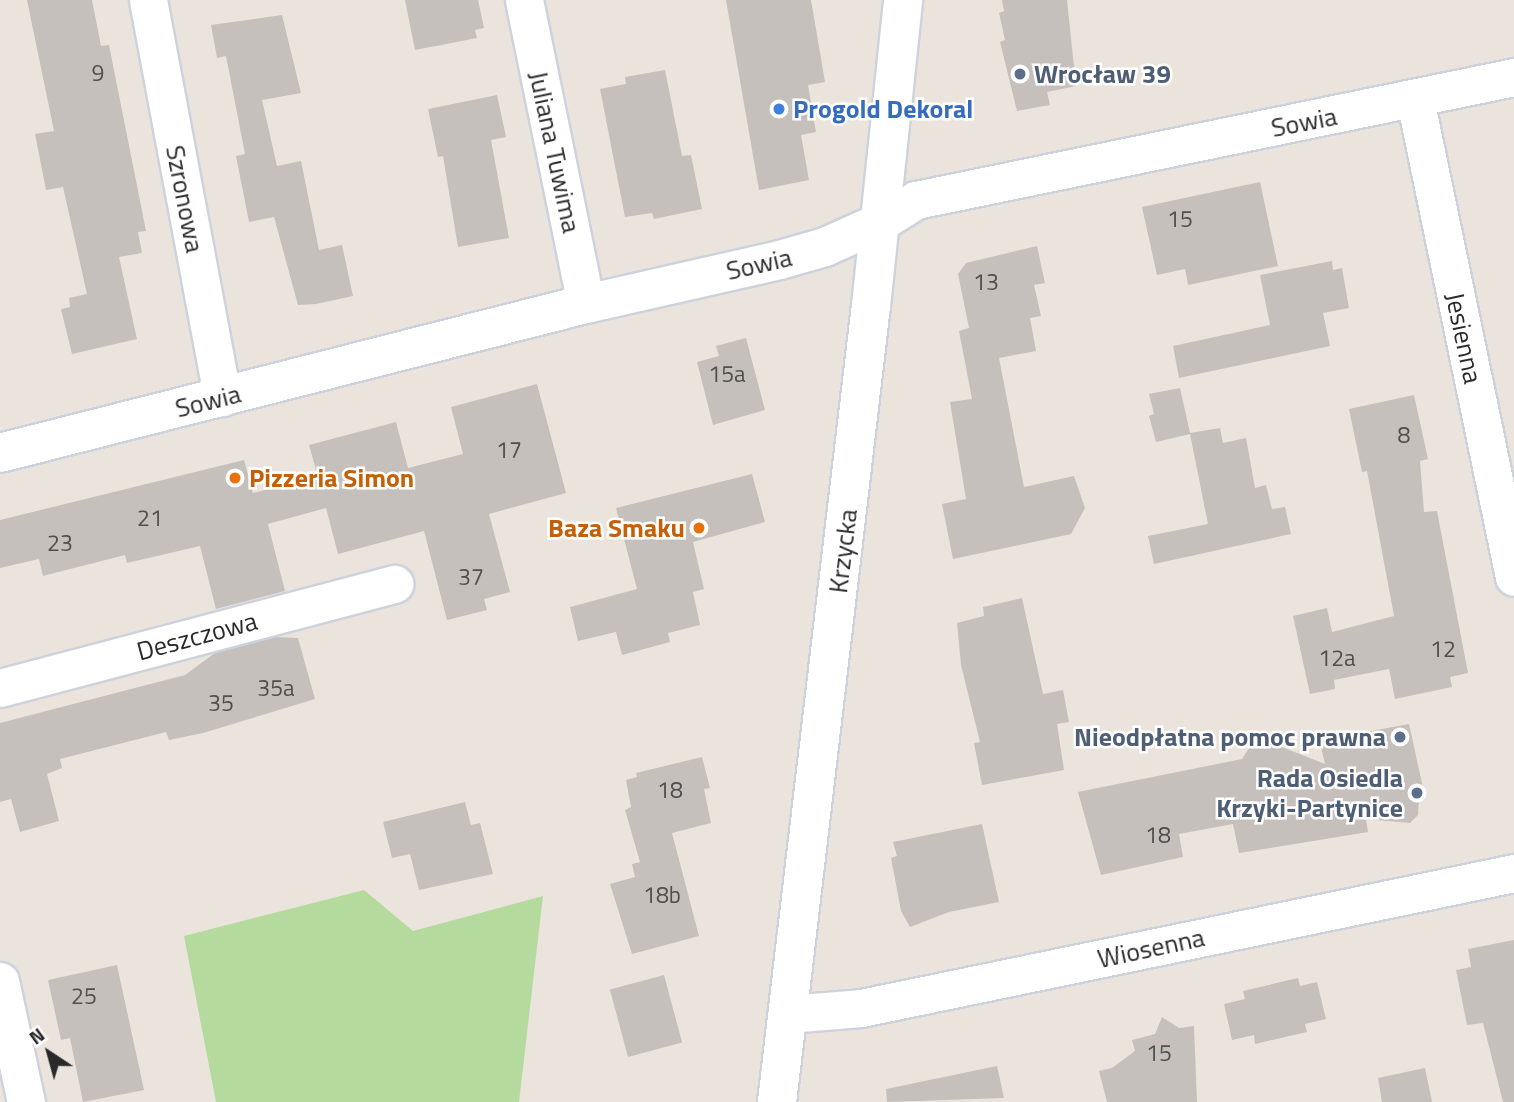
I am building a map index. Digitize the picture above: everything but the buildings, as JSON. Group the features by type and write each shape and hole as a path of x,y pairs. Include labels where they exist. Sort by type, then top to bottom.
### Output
{"street":[{"name":"Szronowa","path":"148,0 222,397"},
{"name":"Juliana Tuwima","path":"524,0 586,304"},
{"name":"Krzycka","path":"777,1102 903,0"},
{"name":"Sowia","path":"0,453 586,304 806,253 879,223 916,200 940,194 1514,77"},
{"name":"Jesienna","path":"1415,99 1514,577"},
{"name":"Deszczowa","path":"0,688 395,584"},
{"name":"Wiosenna","path":"787,1014 861,1008 1514,873"},
{"path":"0,981 26,1102"}],"green space":[{"path":"364,890 413,931 543,896 519,1102 216,1102 184,936"}],"place":[{"name":"Wrocław 39","path":"1020,74"},
{"name":"Progold Dekoral","path":"779,109"},
{"name":"Pizzeria Simon","path":"235,478"},
{"name":"Baza Smaku","path":"699,528"},
{"name":"Nieodpłatna pomoc prawna","path":"1400,737"},
{"name":"Rada Osiedla Krzyki-Partynice","path":"1417,793"}]}
